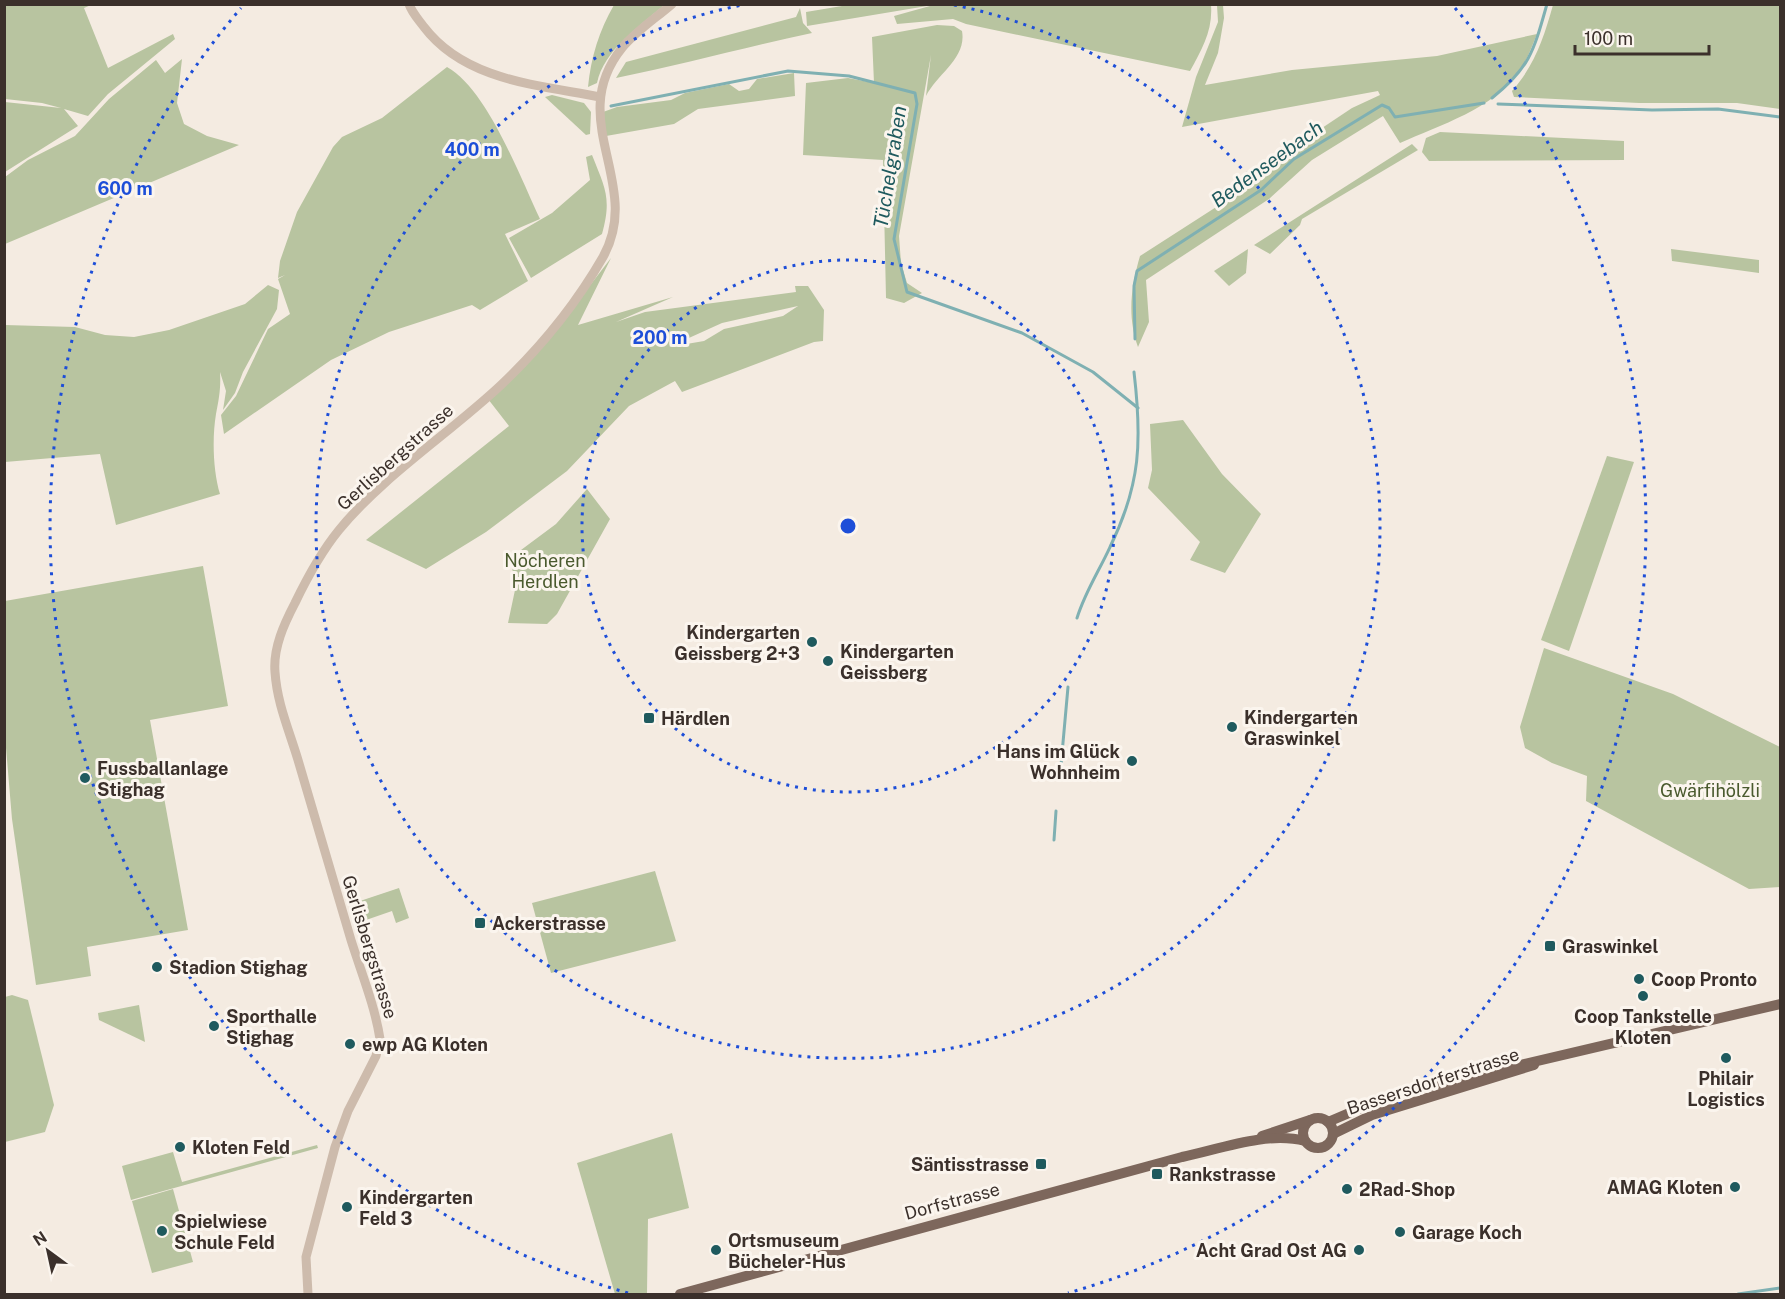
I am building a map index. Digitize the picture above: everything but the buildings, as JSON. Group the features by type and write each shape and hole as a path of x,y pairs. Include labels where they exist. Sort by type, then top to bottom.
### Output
{"main road":[{"name":"Bassersdorferstrasse","path":"1328,1122 1382,1099 1409,1091 1520,1063 1543,1061 1780,1004"},
{"name":"Bassersdorferstrasse","path":"1334,1134 1372,1115 1520,1071 1543,1061"},
{"path":"1322,1119 1328,1122 1334,1134 1330,1143 1323,1148 1312,1147 1305,1141 1304,1130 1310,1120 1322,1119"},
{"name":"Dorfstrasse","path":"680,1294 897,1233 1233,1145 1310,1120"},
{"name":"Dorfstrasse","path":"1233,1145 1289,1137 1305,1141"}],"street":[{"path":"409,4 429,33 452,56 492,75 600,97"},
{"name":"Gerlisbergstrasse","path":"308,1294 306,1257 335,1147 349,1109 376,1056 380,1039 279,704 274,669 278,642 299,594 338,531 364,504 500,385 532,353 589,281 612,240 617,212 614,188 602,143 600,97 606,75 622,48 672,4"}],"green space":[{"path":"5,4 91,5 84,8 108,68 173,34 175,39 108,94 88,116 64,109 78,126 5,172 5,102 61,108 42,103 5,99"},
{"path":"937,4 1211,5 1211,14 1206,39 1190,71 966,24 953,19 897,24 894,16"},
{"path":"614,5 664,5 624,40 607,60 597,83 588,87 596,44"},
{"path":"848,5 933,5 807,26 806,12"},
{"path":"1217,5 1223,5 1224,18 1218,53 1205,85 1292,70 1437,56 1537,34 1519,72 1508,85 1480,106 1465,115 1400,143 1383,116 1312,160 1269,199 1146,280 1149,322 1138,347 1131,313 1134,279 1140,256 1238,193 1280,156 1352,108 1380,95 1378,91 1182,127 1196,77 1218,22"},
{"path":"1553,5 1780,5 1780,109 1737,103 1639,103 1514,97 1512,91 1527,71 1538,50"},
{"path":"800,8 803,23 812,33 616,78 626,62 796,17"},
{"path":"937,25 954,26 962,31 962,41 956,58 926,96 931,55 899,236 901,263 907,283 922,293 904,303 886,298 883,160 803,155 806,83 848,78 874,83 872,37"},
{"path":"182,59 177,103 184,124 207,136 239,145 5,244 5,177 28,160 75,136 109,99 156,60 165,73"},
{"path":"447,67 462,78 489,114 540,219 505,234 528,281 480,310 472,305 389,332 331,360 224,434 221,415 236,396 268,329 290,314 278,279 285,275 278,278 280,261 297,212 333,147 342,137 382,118"},
{"path":"794,73 795,96 698,109 674,124 606,136 603,112 617,107 671,100 685,93 729,84 739,91 749,89 757,79"},
{"path":"552,95 584,103 591,112 590,134 586,135 545,97"},
{"path":"1440,132 1624,141 1624,160 1429,161 1422,152 1426,138"},
{"path":"1412,144 1418,150 1302,219 1300,225 1270,254 1254,245"},
{"path":"592,155 606,193 607,202 602,234 531,278 509,238 552,213 590,180 586,157"},
{"path":"1248,249 1246,273 1229,286 1214,271"},
{"path":"1671,249 1759,260 1759,273 1672,261"},
{"path":"611,258 578,325 673,297 616,322 645,312 796,292 795,286 808,286 824,310 823,341 814,342 682,392 675,381 629,406 567,471 486,532 426,569 366,540 509,426 488,399 591,284","holes":["798,306 783,316 724,329 704,341 669,347 722,323"]},
{"path":"268,285 279,290 277,309 243,372 235,393 223,410 226,391 220,372 214,444 220,494 116,525 100,454 5,462 5,325 75,327 105,335 134,337 169,330 245,304"},
{"path":"1183,420 1222,474 1261,514 1225,573 1190,560 1200,542 1148,488 1152,470 1150,424"},
{"path":"1607,456 1634,462 1569,651 1541,640"},
{"name":"Nöcheren Herdlen","path":"587,489 610,519 557,614 547,624 508,623 515,590 512,566 521,550 556,524"},
{"name":"Fussballanlage Stighag","path":"203,566 228,706 150,720 188,930 87,947 91,976 36,985 12,819 5,736 5,601"},
{"name":"Gwärfihölzli","path":"1544,648 1673,694 1780,747 1780,887 1749,889 1586,801 1587,776 1552,763 1525,748 1520,727"},
{"path":"655,871 676,941 551,973 532,903"},
{"path":"399,888 409,918 396,923 392,911 366,920 360,901"},
{"path":"12,995 28,1000 54,1105 45,1132 5,1142 5,997"},
{"path":"139,1005 145,1042 99,1020 98,1013"},
{"path":"672,1133 689,1208 648,1219 647,1293 615,1294 577,1163"},
{"path":"317,1145 318,1148 131,1200 122,1166 173,1152 182,1182"},
{"name":"Spielwiese Schule Feld","path":"173,1189 193,1262 152,1273 132,1201"}],"waterway":[{"path":"1492,98 1515,77 1529,57 1547,4"},
{"name":"Tüchelgraben","path":"611,106 788,71 849,76 915,93 917,104 894,239 907,292 1022,333 1093,372 1138,408"},
{"name":"Bedenseebach","path":"1135,339 1134,286 1137,271 1261,190 1294,159 1382,105 1389,108 1395,117 1484,103"},
{"name":"Bedenseebach","path":"1498,104 1652,110 1718,109 1780,117"},
{"name":"Bedenseebach","path":"1077,618 1120,524 1133,482 1138,441 1134,372"},
{"name":"Bedenseebach","path":"1060,776 1068,687"},
{"name":"Bedenseebach","path":"1054,840 1056,811"},
{"path":"1738,1294 1780,1288"}],"place":[{"name":"Kindergarten Geissberg 2+3","path":"812,642"},
{"name":"Kindergarten Geissberg","path":"828,661"},
{"name":"Härdlen","path":"649,718"},
{"name":"Kindergarten Graswinkel","path":"1232,727"},
{"name":"Hans im Glück Wohnheim","path":"1132,761"},
{"name":"Fussballanlage Stighag","path":"85,778"},
{"name":"Ackerstrasse","path":"480,923"},
{"name":"Graswinkel","path":"1550,946"},
{"name":"Stadion Stighag","path":"157,967"},
{"name":"Coop Pronto","path":"1639,979"},
{"name":"Coop Tankstelle Kloten","path":"1643,996"},
{"name":"Sporthalle Stighag","path":"214,1026"},
{"name":"ewp AG Kloten","path":"350,1044"},
{"name":"Philair Logistics","path":"1726,1058"},
{"name":"Kloten Feld","path":"180,1147"},
{"name":"Säntisstrasse","path":"1041,1164"},
{"name":"Rankstrasse","path":"1157,1174"},
{"name":"AMAG Kloten","path":"1735,1187"},
{"name":"2Rad-Shop","path":"1347,1189"},
{"name":"Kindergarten Feld 3","path":"347,1207"},
{"name":"Spielwiese Schule Feld","path":"162,1231"},
{"name":"Garage Koch","path":"1400,1232"},
{"name":"Ortsmuseum Bücheler-Hus","path":"716,1250"},
{"name":"Acht Grad Ost AG","path":"1359,1250"}]}
